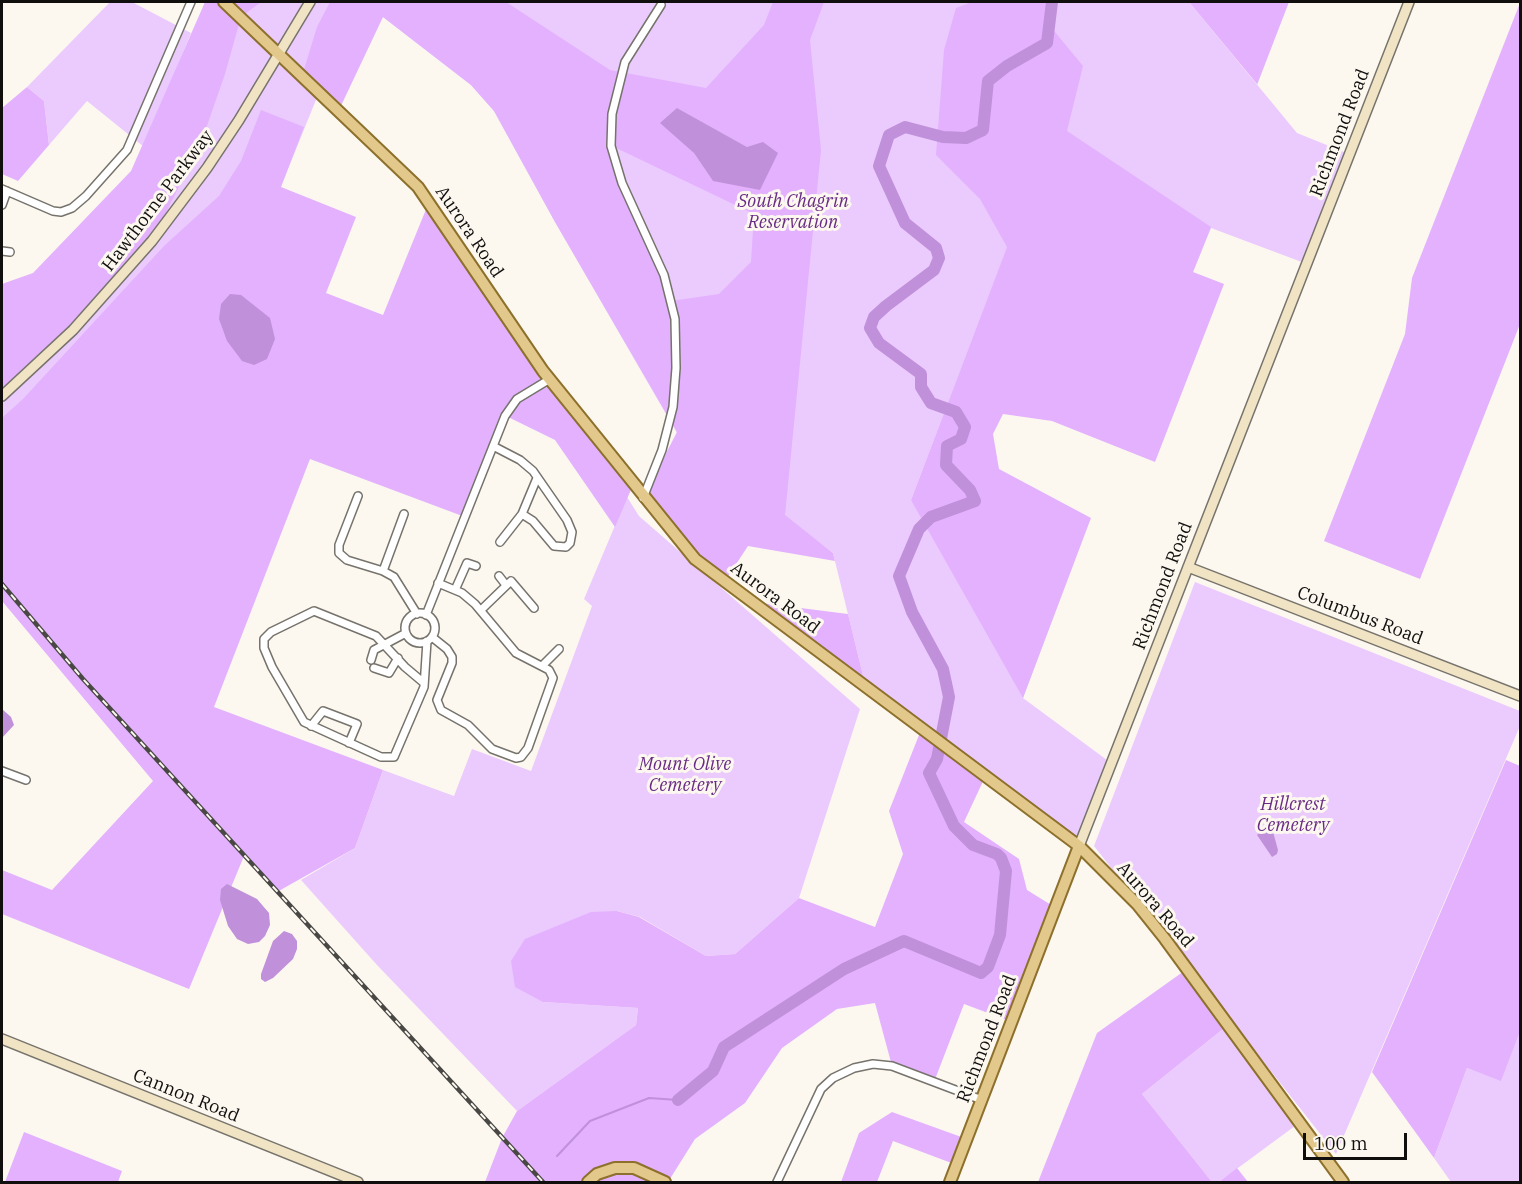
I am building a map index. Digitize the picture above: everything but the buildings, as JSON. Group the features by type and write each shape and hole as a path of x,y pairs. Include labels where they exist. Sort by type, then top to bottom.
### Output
{"main road":[{"name":"Aurora Road","path":"224,2 418,187 550,379 643,498 695,558 931,738 1079,846 1137,904 1343,1182"},
{"name":"Richmond Road","path":"950,1182 1079,846"},
{"path":"588,1182 597,1174 615,1168 634,1168 665,1182"}],"street":[{"path":"2,205 4,190 53,211 61,212 72,208 86,196 127,150 191,2"},
{"name":"Hawthorne Parkway","path":"2,396 73,330 152,241 207,168 310,2"},
{"name":"Richmond Road","path":"1079,846 1409,2"},
{"path":"643,498 663,450 673,407 676,368 675,319 661,267 622,183 611,146 612,114 625,62 661,5"},
{"path":"426,615 506,416 517,399 550,379"},
{"path":"493,446 528,466 567,520 572,532 570,543 566,547 554,546 532,521 522,514"},
{"path":"500,542 522,514 537,478"},
{"path":"358,496 339,544 339,553 347,560 383,571 398,582 417,614"},
{"path":"383,571 404,513"},
{"path":"455,590 467,563 476,566"},
{"name":"Columbus Road","path":"1188,567 1520,694"},
{"path":"499,576 506,585"},
{"path":"481,610 511,580 534,608"},
{"path":"424,683 376,636 314,611 271,632 264,639 264,648 304,722 381,757 394,757 424,683 430,639 434,624 426,615 417,614 407,621 406,633 414,642 430,639 447,649 452,657 452,663 437,700 441,710 468,725 492,749 516,758 528,748 553,686 551,673 516,652 481,610 455,590 438,582"},
{"path":"398,658 389,673 381,673 372,664 374,650 406,633"},
{"path":"542,666 559,649"},
{"path":"311,726 323,711 357,724 349,743"},
{"path":"2,771 26,780"},
{"name":"Cannon Road","path":"2,1039 358,1182"},
{"path":"777,1182 821,1089 833,1078 854,1068 873,1064 892,1066 982,1100"}],"green space":[{"path":"110,2 132,2 191,33 144,147 87,101 49,145 44,101 27,87"},
{"path":"205,2 261,2 241,17 225,74 202,140 152,241 130,268 2,396 2,284 33,273 131,171"},
{"name":"South Chagrin Reservation","path":"228,2 1189,2 1297,133 1349,154 1307,264 1211,228 1193,272 1023,206 911,500 1072,566 1023,698 1111,763 1079,846 866,688 833,553 677,433 555,222 494,111 471,85 383,17 320,90 91,655 2,553 2,334 160,169"},
{"path":"330,2 506,2 610,70 706,88 764,25 773,2 824,2 810,40 821,150 785,515 833,553 835,561 748,546 725,581 695,559 643,498 677,432 555,222 494,111 471,85 383,17 339,110 302,76 317,27","holes":["677,108 747,147 713,181 694,153","612,146 754,214 751,262 719,294 671,301 651,241 622,183"]},
{"path":"972,2 1052,2 1050,26 1083,66 1067,131 1211,227 1193,272 1224,284 1155,462 1052,421 1003,414 993,434 999,469 1091,518 1023,698 911,500 1007,247 980,199 936,155 944,50 956,8"},
{"path":"1189,2 1289,2 1257,85 1257,84"},
{"path":"1520,3 1520,324 1420,579 1324,541 1405,334 1412,278"},
{"path":"27,87 44,101 49,145 18,181 2,174 2,108"},
{"path":"261,110 304,127 281,187 356,217 326,293 383,315 429,202 543,371 633,485 615,527 555,440 506,416 465,517 310,459 214,707 383,770 355,848 277,892 244,856 189,989 2,914 2,870 52,890 153,781 2,601 2,418 23,399 164,246 219,196 241,161"},
{"name":"Mount Olive Cemetery","path":"627,497 639,516 860,709 799,898 735,954 706,956 640,917 617,911 543,1002 638,1008 636,1025 517,1111 377,965 301,880 355,848 383,770 454,796 472,749 531,771 592,606 584,599"},
{"name":"Hillcrest Cemetery","path":"1195,582 1520,711 1520,726 1336,1154 1094,846"},
{"path":"753,602 848,614 866,688"},
{"path":"921,730 985,777 964,822 1019,859 1027,890 1056,908 1012,1022 964,1004 934,1082 892,1066 875,1003 837,1009 782,1048 745,1103 695,1139 668,1182 485,1182 502,1138 517,1111 636,1025 638,1008 543,1002 515,987 511,961 525,939 591,912 617,911 639,917 706,956 735,954 799,898 875,927 903,854 889,811"},
{"path":"1506,760 1520,766 1520,1032 1501,1081 1467,1068 1434,1158 1372,1072"},
{"path":"1187,969 1228,1025 1142,1094 1212,1182 1038,1182 1097,1033"},
{"path":"1228,1025 1299,1123 1219,1182 1212,1182 1142,1094"},
{"path":"1520,1032 1520,1182 1451,1182 1434,1158 1467,1068 1501,1080"},
{"path":"892,1112 967,1139 954,1164 893,1141 877,1182 841,1182 859,1133"},
{"path":"24,1132 122,1171 118,1182 5,1182"},
{"path":"1237,1168 1248,1182 1219,1182"}],"shaded area":[{"path":"677,108 747,147 763,142 778,153 760,190 713,181 694,153 660,123"},
{"path":"230,294 241,295 270,318 275,339 267,359 254,365 242,361 227,341 219,319 221,304"},
{"path":"2,709 11,717 14,725 2,738"},
{"path":"1265,826 1272,828 1278,850 1277,854 1272,857 1257,835"},
{"path":"227,884 257,899 269,913 270,925 259,942 248,944 237,939 228,926 220,900 221,889"},
{"path":"284,931 292,934 297,941 297,949 293,959 273,978 265,982 261,979 261,974 273,941"}],"waterway":[{"path":"678,1100 713,1071 724,1047 844,969 904,941 981,973 988,967 1000,935 1006,871 1001,858 997,854 973,845 954,826 929,773 937,759 949,697 943,669 912,612 899,576 919,529 931,517 975,501 970,490 946,465 947,446 961,439 965,427 956,412 931,403 921,387 921,374 879,343 870,328 874,317 934,270 939,258 936,248 905,223 879,166 889,135 905,127 943,137 966,138 983,130 988,81 1007,66 1047,43 1052,2"},
{"path":"557,1156 590,1121 649,1098 678,1100"}],"railway":[{"path":"2,584 83,679 543,1182"}]}
